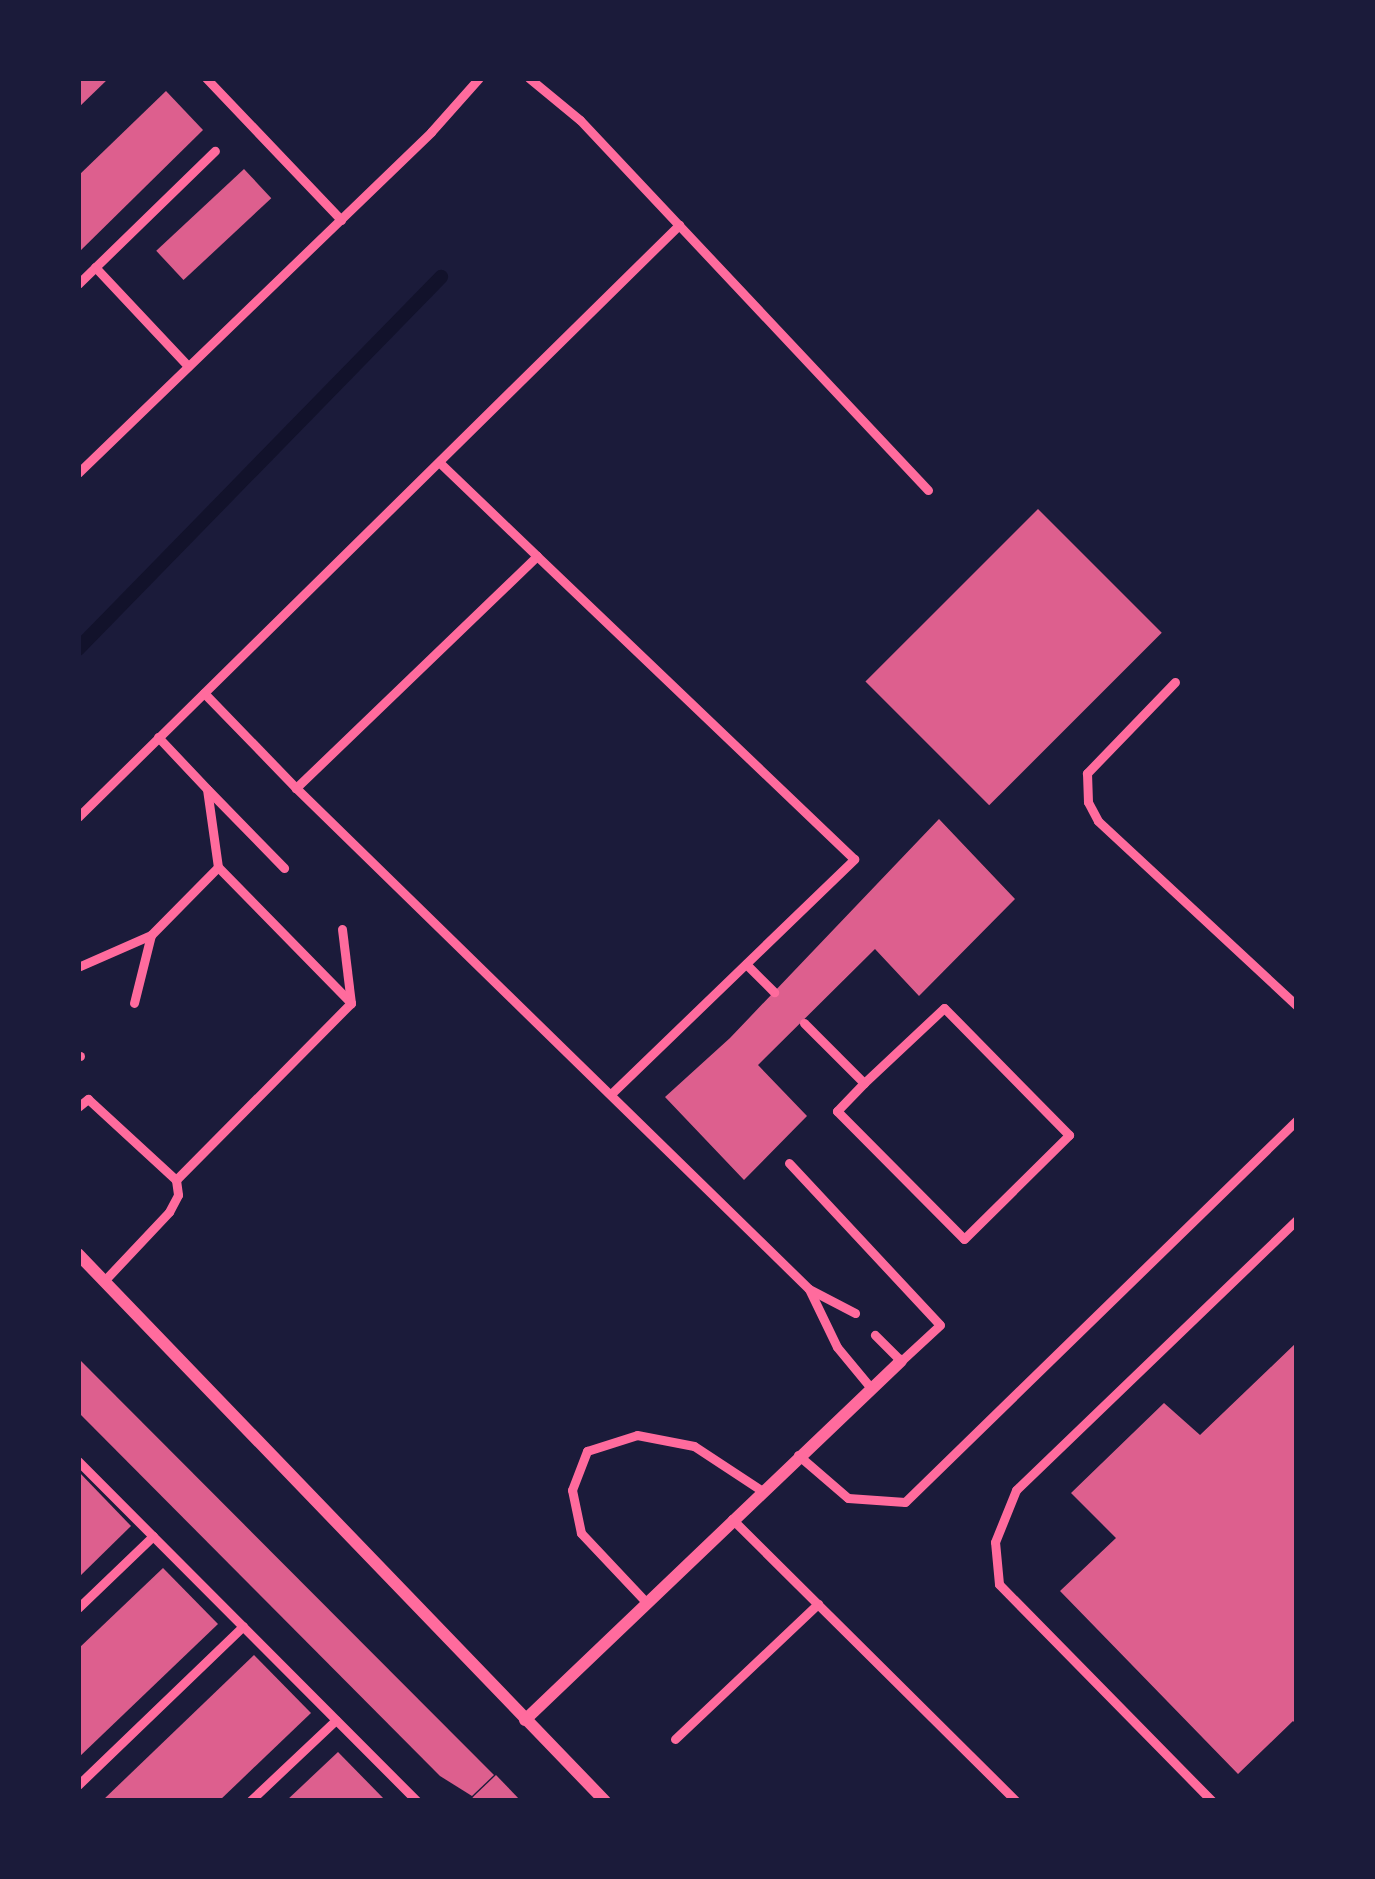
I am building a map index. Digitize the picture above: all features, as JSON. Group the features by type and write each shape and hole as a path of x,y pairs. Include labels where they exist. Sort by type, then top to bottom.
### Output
{"street":[{"path":"78,1254 605,1801"},
{"path":"525,1720 901,1361"}],"lane":[{"path":"206,78 341,220"},
{"path":"78,472 341,220 479,78"},
{"path":"529,78 580,120 928,490"},
{"path":"78,284 215,151"},
{"path":"78,817 679,225"},
{"path":"95,267 188,366"},
{"path":"440,463 854,859 612,1093"},
{"path":"296,788 537,556"},
{"path":"1175,682 1088,773 1088,802 1098,821 1297,1006"},
{"path":"204,693 809,1289 855,1313"},
{"path":"158,737 284,868"},
{"path":"207,789 218,866 350,1003"},
{"path":"78,967 151,935 218,866"},
{"path":"342,929 350,1003"},
{"path":"134,1003 151,935"},
{"path":"746,964 774,992"},
{"path":"176,1180 350,1003"},
{"path":"944,1008 1070,1135 964,1239 837,1111 864,1083 944,1008"},
{"path":"804,1023 864,1083"},
{"path":"78,1107 88,1099 176,1180 178,1195 170,1213 104,1281"},
{"path":"798,1455 848,1498 905,1502 1297,1120"},
{"path":"789,1163 940,1325 901,1361 875,1335"},
{"path":"1212,1801 999,1584 994,1542 1016,1490 1297,1220"},
{"path":"809,1289 837,1347 871,1388"},
{"path":"646,1602 581,1533 572,1490 587,1451 637,1435 694,1446 761,1490"},
{"path":"78,1461 417,1801"},
{"path":"732,1519 1016,1801"},
{"path":"78,1608 153,1536"},
{"path":"676,1739 818,1604"},
{"path":"78,1785 243,1626"},
{"path":"250,1801 336,1720"}],"building":[{"path":"78,78 109,78 78,108"},
{"path":"166,91 203,130 78,253 78,176"},
{"path":"244,169 271,198 184,280 156,251"},
{"path":"1038,509 1162,633 989,805 865,682"},
{"path":"939,819 1015,899 919,996 875,949 758,1065 807,1116 744,1180 665,1097 730,1038"},
{"path":"1297,1342 1297,1725 1293,1721 1238,1774 1060,1591 1116,1538 1071,1493 1164,1403 1200,1435"},
{"path":"78,1358 494,1775 472,1796 440,1776 78,1412"},
{"path":"78,1471 131,1526 78,1578"},
{"path":"163,1568 218,1624 78,1758 78,1649"},
{"path":"254,1655 311,1713 219,1801 102,1801"},
{"path":"338,1752 386,1801 286,1801"},
{"path":"496,1775 521,1801 470,1801 474,1796"}],"waterway":[{"path":"78,649 441,277"}]}
